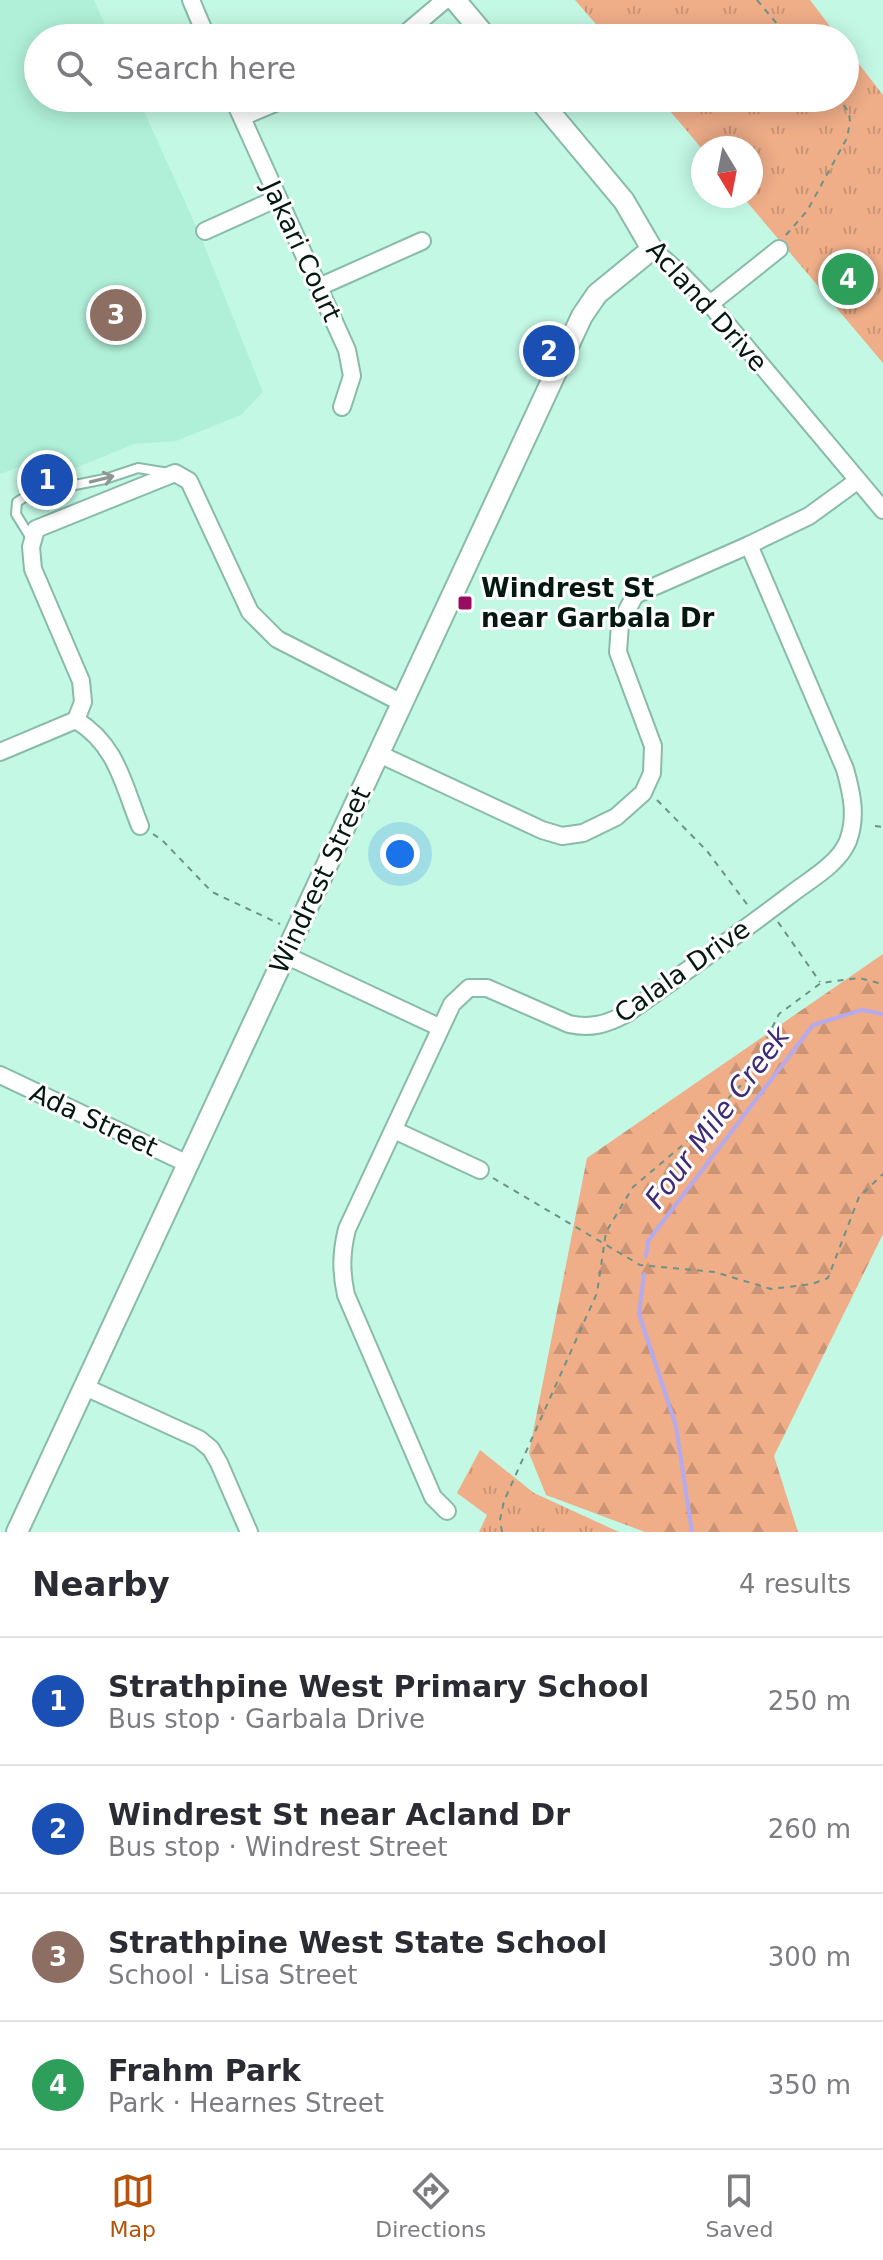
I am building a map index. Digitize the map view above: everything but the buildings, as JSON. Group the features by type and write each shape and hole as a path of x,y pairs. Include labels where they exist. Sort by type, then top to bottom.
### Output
{"street":[{"path":"191,0 201,24"},
{"path":"417,24 445,0"},
{"path":"455,0 475,24"},
{"name":"Jakari Court","path":"240,112 347,350 352,376 342,407"},
{"path":"242,117 254,112"},
{"name":"Acland Drive","path":"550,112 624,201 652,249 710,304 883,510"},
{"path":"205,231 278,198"},
{"path":"319,287 422,241"},
{"name":"Windrest Street","path":"17,1532 582,316 597,294 652,249"},
{"path":"710,304 779,249"},
{"path":"0,752 76,720 83,702 81,681 33,569 36,529 175,473 189,481 250,612 277,639 402,703"},
{"path":"379,754 542,830 562,836 583,833 616,817 643,793 652,773 653,746 618,652 620,624 635,595 809,516 857,481"},
{"name":"Calala Drive","path":"447,1511 433,1497 346,1295 342,1248 347,1229 452,1004 469,988 487,988 582,1027 612,1021 758,919 836,860 847,844 853,822 853,796 845,769 749,545"},
{"path":"76,720 103,741 110,752 140,826"},
{"path":"285,955 439,1027"},
{"name":"Ada Street","path":"0,1075 188,1164"},
{"path":"394,1130 480,1170"},
{"path":"85,1387 199,1439 211,1449 249,1532"}],"lane":[{"path":"33,541 16,514 17,502 39,488 82,484 138,468 175,473"}],"path":[{"path":"757,0 777,24"},
{"path":"779,249 788,232 807,211 847,138 848,112"},
{"path":"655,798 707,851 765,928 776,920 821,983"},
{"path":"140,826 162,840 212,892 285,926"},
{"path":"875,826 883,827"},
{"path":"502,1532 500,1520 504,1501 597,1293 606,1232 633,1187 684,1144 746,1080 779,1014 821,983 859,978 883,984"},
{"path":"480,1170 640,1265 715,1272 771,1289 812,1284 828,1278 859,1197 883,1174"}],"shaded area":[{"path":"0,0 94,0 105,24 24,24 24,112 144,112 201,237 263,392 241,415 176,441 134,444 73,469 30,463 0,474"}],"green space":[{"path":"575,0 810,0 828,24 596,24"},
{"path":"859,64 883,95 883,363 752,208 763,208 763,136 691,136 671,112 859,112"},
{"path":"883,954 883,1234 774,1456 798,1532 645,1532 546,1495 529,1453 587,1158"},
{"path":"480,1450 534,1493 619,1532 479,1532 487,1515 457,1493"}],"waterway":[{"name":"Four Mile Creek","path":"646,1256 648,1241 813,1025 862,1010 883,1014"},
{"name":"Four Mile Creek","path":"644,1274 639,1314 676,1426 692,1532"}],"place":[{"name":"Frahm Park","path":"848,279"},
{"name":"Strathpine West State School","path":"116,315"},
{"name":"Windrest St near Acland Dr","path":"549,351"},
{"name":"Strathpine West Primary School","path":"47,480"},
{"name":"Windrest St near Garbala Dr","path":"465,603"}]}
